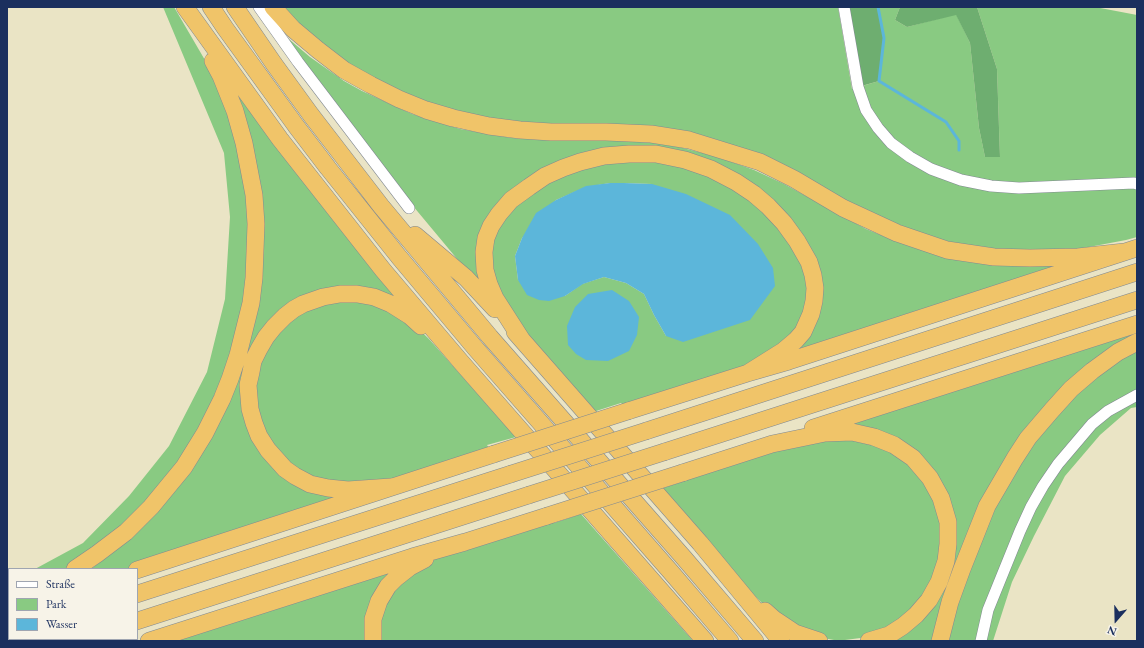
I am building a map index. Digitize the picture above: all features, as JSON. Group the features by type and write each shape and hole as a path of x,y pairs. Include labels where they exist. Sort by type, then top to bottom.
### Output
{"highway":[{"path":"211,7 296,126 399,257 476,350 670,570 730,641"},
{"path":"235,7 311,115 381,206 490,336 755,641"},
{"path":"273,7 293,29 344,70 399,100 453,118 489,126 520,130 651,134 689,140 760,162 794,179 843,208 897,233 947,250 994,257 1030,258 1078,257 1130,250"},
{"path":"189,13 261,114 383,270 461,362 701,637"},
{"path":"76,568 126,532 151,507 184,467 205,433 222,399 238,355 251,303 256,253 254,194 250,169 235,111 221,76 189,13"},
{"path":"522,340 495,298 485,270 484,252 486,238 491,226 499,214 511,200 529,186 545,176 563,168 604,156 656,154 684,160 711,169 736,182 754,194 784,222 809,262 815,288 814,301 811,314 803,332 784,352 748,373"},
{"path":"381,206 466,278 618,448 735,584 781,641"},
{"path":"138,570 1130,250"},
{"path":"138,594 1137,272"},
{"path":"391,487 348,490 310,484 285,469 276,460 259,436 250,409 248,385 253,361 259,348 274,327 285,316 303,304 323,297 340,294 357,294 391,304 410,316 461,362"},
{"path":"138,621 1137,300"},
{"path":"772,444 794,434 1137,324"},
{"path":"940,641 950,602 987,506 1015,458 1038,427 1071,390 1092,371 1118,352 1137,342"},
{"path":"150,641 772,444 825,433 852,432 874,437 894,445 913,458 930,478 941,498 948,522 946,561 940,582 929,600 916,615 903,626 889,634 869,641"},
{"path":"373,641 373,619 379,601 392,582 410,567 466,542"},
{"path":"735,584 774,619 795,632 819,641"}],"street":[{"path":"259,7 298,62 409,208"},
{"path":"844,7 858,87 866,110 890,142 910,157 931,169 961,180 991,186 1018,188 1137,184"},
{"path":"981,641 988,610 1016,538 1043,486 1058,464 1092,424 1108,411 1137,395"}],"green space":[{"path":"163,7 174,7 209,67 225,103 245,178 249,224 245,297 238,334 212,406 174,468 134,515 68,568 37,568 83,543 129,496 169,446 207,372 225,299 230,217 224,153"},
{"path":"278,7 838,7 852,89 879,81 884,38 878,7 900,7 895,20 907,27 956,14 970,43 979,128 985,157 1000,157 997,69 977,7 1095,7 1137,15 1137,237 1073,250 1018,252 976,248 936,240 901,229 758,157 459,116 363,76"},
{"path":"844,7 878,7 884,38 879,81 858,87"},
{"path":"900,7 977,7 997,69 1000,157 985,157 979,128 970,43 956,15 907,27 895,20"},
{"path":"283,34 310,57 344,81 362,91 412,114 460,129 512,138 585,141 612,140 654,143 679,147 718,157 754,170 784,184 866,229 893,240 1079,262 793,358 810,328 809,249 711,163 586,155 493,216 483,290 408,200"},
{"path":"239,92 406,306 391,298 300,301 246,375 268,457 351,496 132,568 92,568 122,545 187,472 259,282 235,94"},
{"path":"630,159 673,163 727,182 776,222 810,277 804,321 760,362 623,405 621,403 593,412 515,322 496,293 489,250 501,220 519,200 569,171","holes":["610,183 652,184 666,336 644,294 626,283 604,277 582,284 565,296 518,280 515,256 522,238 556,200 586,187"]},
{"path":"363,299 407,318 429,339 516,437 487,445 489,448 379,484 356,486 297,473 260,429 254,379 276,330 322,301"},
{"path":"1137,331 1107,352 1016,446 935,641 884,641 949,569 928,468 839,422"},
{"path":"1137,347 1137,392 1127,396 1049,471 978,641 946,641 949,628 991,513 1022,457 1081,389"},
{"path":"1137,399 1137,407 1131,408 1100,435 1065,476 1012,582 993,641 984,641 991,611 1036,502 1094,425"},
{"path":"837,437 892,450 922,476 943,523 938,574 910,614 868,637 845,640 834,640 818,637 772,613 754,595 660,489 790,445"},
{"path":"581,514 693,641 378,641 382,604 422,564 448,554"},
{"path":"406,564 367,641 166,641"}],"water":[{"path":"610,183 652,184 686,194 730,215 758,244 773,268 775,286 750,320 683,342 666,336 644,294 626,283 604,277 583,284 565,296 549,301 539,300 527,295 518,280 515,256 522,238 536,213 556,200 586,186"},
{"path":"612,290 629,301 639,317 637,335 629,351 608,361 586,360 576,354 568,345 567,326 575,307 588,294"}],"waterway":[{"path":"878,7 884,38 879,81 946,122 959,141 959,150"}]}
